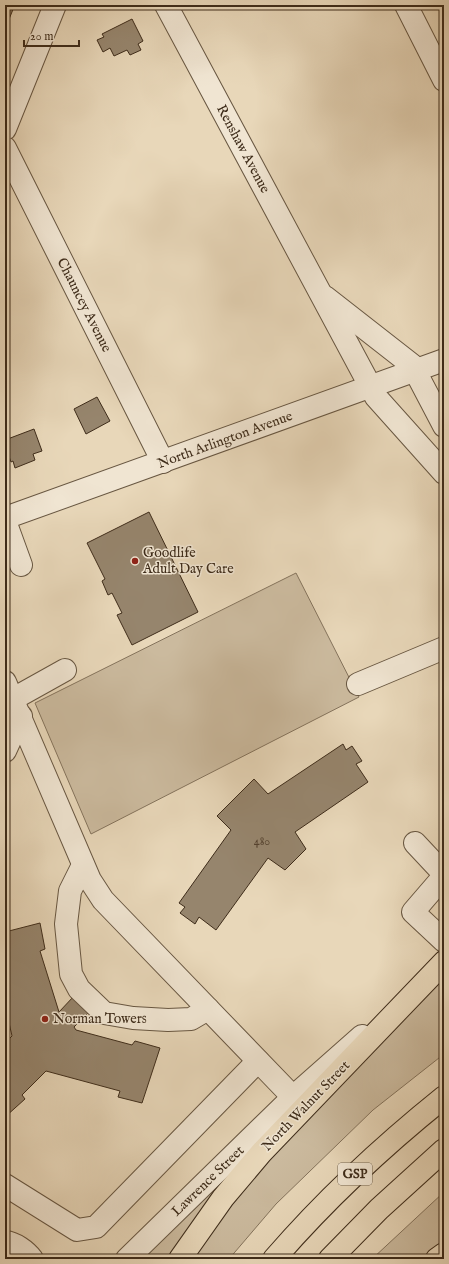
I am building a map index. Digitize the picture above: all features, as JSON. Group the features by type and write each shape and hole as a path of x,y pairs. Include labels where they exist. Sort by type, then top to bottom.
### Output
{"main road":[{"name":"North Walnut Street","path":"180,1259 223,1198 261,1153 438,968"},
{"name":"GSP","path":"274,1259 345,1184 394,1138 444,1097"},
{"path":"330,1259 379,1209 444,1150"},
{"path":"437,1259 444,1254"}],"street":[{"path":"5,130 54,5"},
{"name":"Renshaw Avenue","path":"166,5 370,388 381,403 444,473"},
{"path":"406,5 444,80"},
{"name":"Chauncey Avenue","path":"5,148 163,462"},
{"name":"Renshaw Avenue","path":"320,293 399,354 415,371 444,426"},
{"name":"North Arlington Avenue","path":"5,519 444,360"},
{"path":"422,448 444,433"},
{"path":"5,519 21,565"},
{"path":"358,684 444,648"},
{"path":"13,699 65,670"},
{"path":"5,751 13,699"},
{"path":"13,699 83,865 90,880 103,900 293,1097"},
{"path":"415,843 444,875 412,912 444,941"},
{"path":"83,865 70,890 66,924 70,974 79,989 104,1013 133,1018 168,1020 191,1019 208,1009"},
{"name":"Lawrence Street","path":"127,1259 293,1097 438,968"},
{"path":"5,1184 77,1230 96,1227 258,1061"},
{"path":"5,1242 10,1243 27,1253 32,1259"},
{"path":"5,1253 14,1259"}],"shaded area":[{"path":"296,573 359,697 91,834 35,703"},
{"path":"444,978 444,1054 373,1110 276,1204 229,1259 193,1259 208,1234 298,1125"},
{"path":"226,1173 168,1259 140,1259"},
{"path":"444,1192 444,1242 426,1259 372,1259"}],"building":[{"path":"5,5 14,7 5,29"},
{"path":"132,19 143,41 138,44 141,50 130,55 127,50 114,56 110,48 103,52 97,40 104,37 102,34"},
{"path":"97,397 110,421 86,434 74,409"},
{"path":"34,429 42,451 33,454 35,460 15,468 5,446 5,440"},
{"name":"Goodlife Adult Day Care","path":"149,512 198,612 132,645 117,615 122,613 112,593 108,595 102,581 105,579 87,543"},
{"path":"343,744 346,750 352,746 362,761 356,764 368,782 295,832 306,849 285,870 268,858 216,930 199,917 195,924 180,913 185,907 179,903 231,830 217,816 254,779 268,794"},
{"name":"Norman Towers","path":"40,923 45,949 40,951 59,1012 74,996 89,1012 74,1027 76,1030 132,1045 135,1041 160,1048 142,1103 118,1097 120,1091 46,1071 22,1095 25,1099 5,1117 5,1043 12,1036 5,1005 5,932"}],"place":[{"name":"Goodlife Adult Day Care","path":"135,561"},
{"name":"Norman Towers","path":"45,1019"}]}
